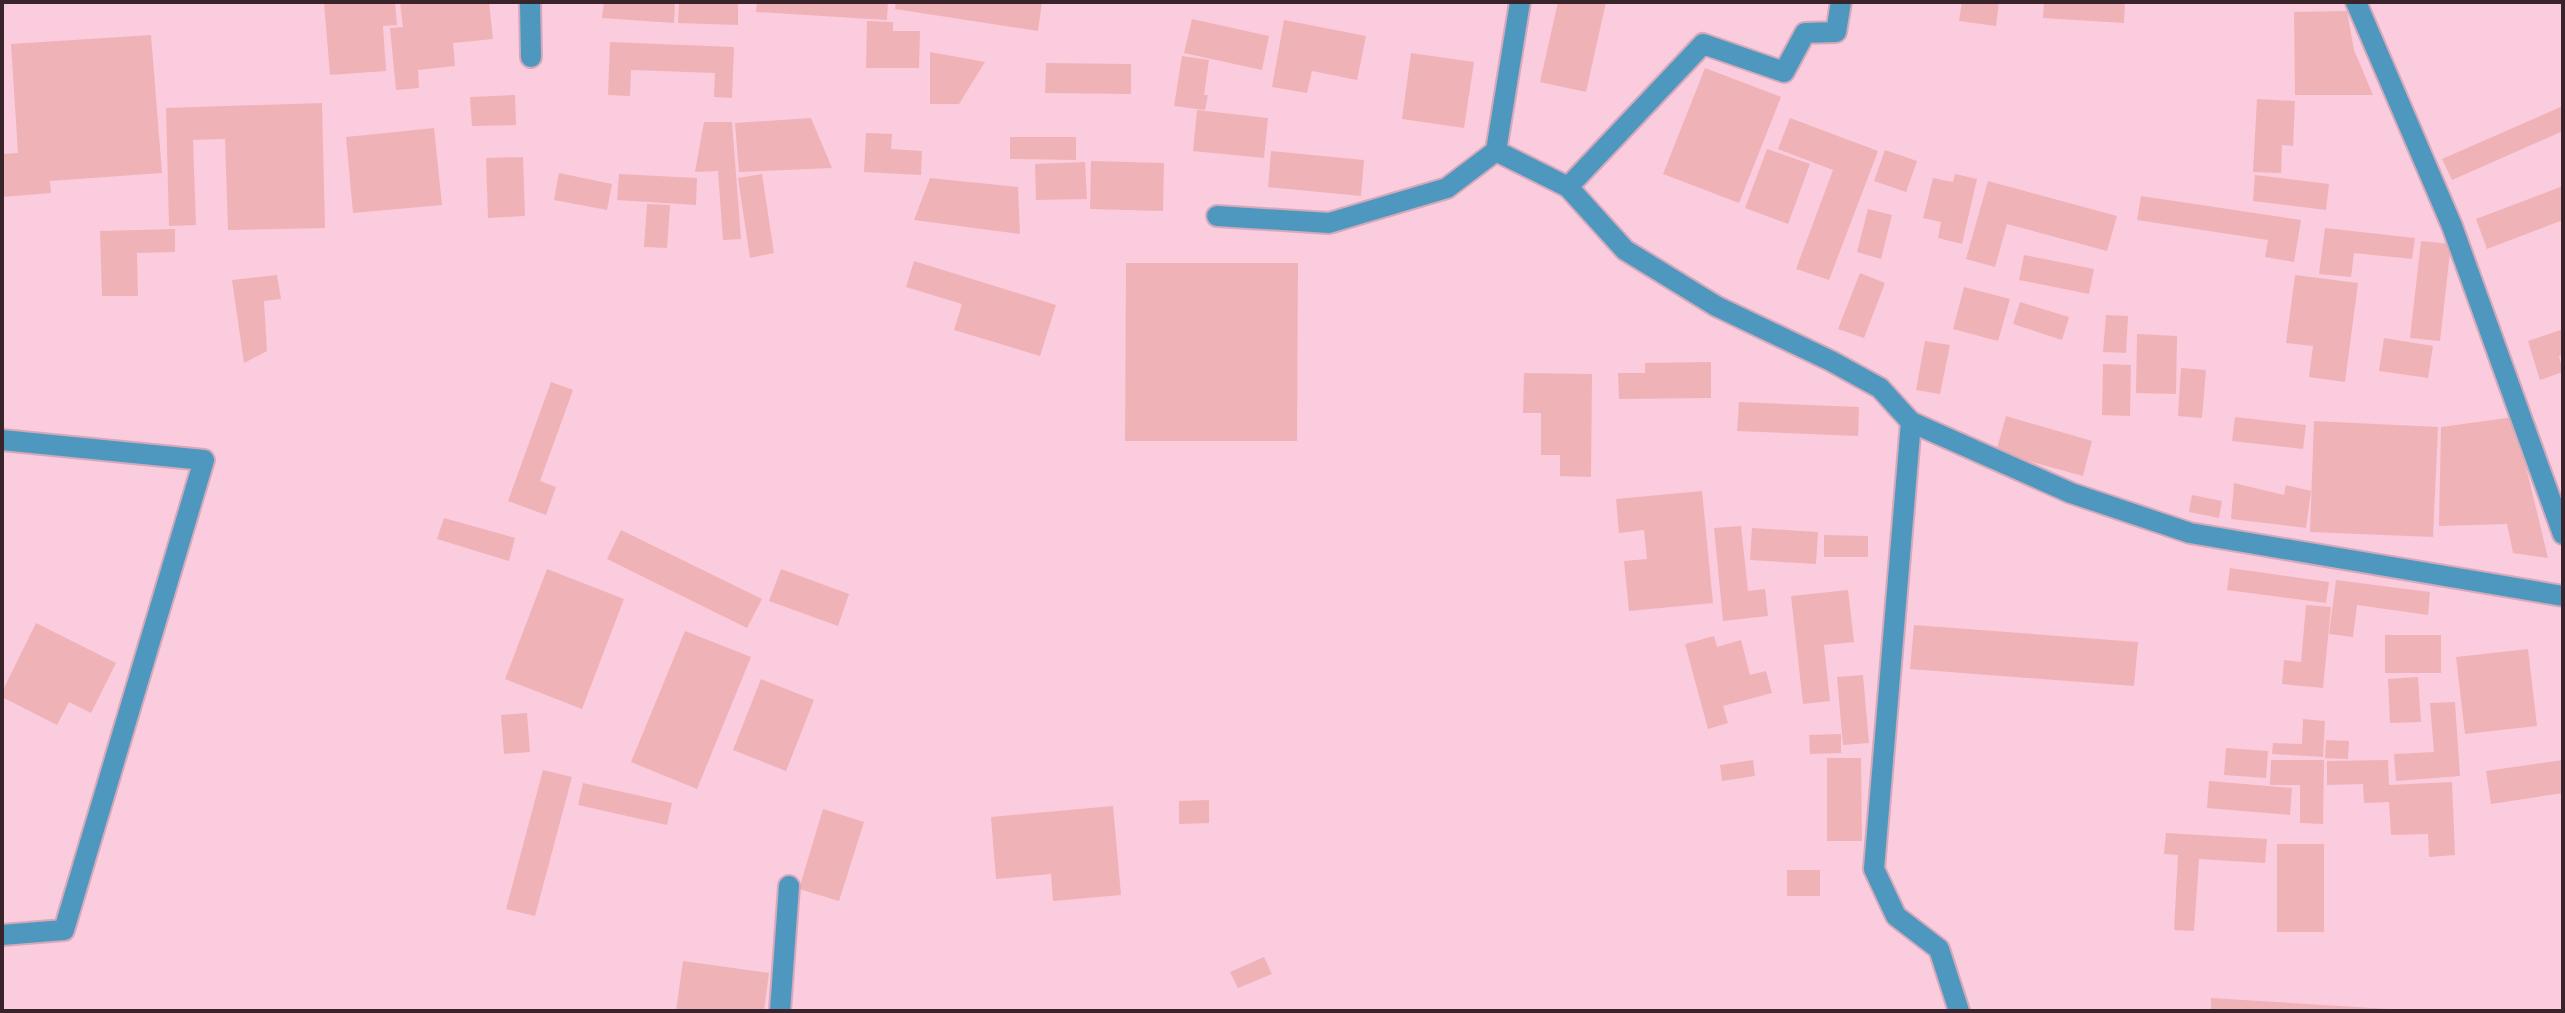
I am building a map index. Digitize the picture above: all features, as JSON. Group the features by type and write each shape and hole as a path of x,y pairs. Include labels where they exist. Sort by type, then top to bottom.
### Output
{"street":[{"path":"530,2 531,57"},
{"path":"1217,216 1329,223 1447,188 1496,151 1520,2"},
{"path":"1568,187 1703,44 1784,72 1805,33 1836,32 1841,2"},
{"path":"2356,2 2452,226 2563,534"},
{"path":"1496,151 1568,187 1625,250 1716,306 1880,388 1911,422 2071,493 2190,533 2563,596"},
{"path":"1911,422 1874,869 1896,916 1939,949 1959,1011"},
{"path":"2,440 204,460 64,930 2,935"},
{"path":"780,1011 789,886"}],"building":[{"path":"395,2 397,25 383,26 386,71 330,75 324,3"},
{"path":"400,2 489,2 493,39 453,43 455,66 418,70 419,88 396,90 390,28 403,27"},
{"path":"604,2 675,2 674,23 602,18"},
{"path":"679,2 738,2 738,25 678,23"},
{"path":"757,2 888,2 887,20 756,12"},
{"path":"896,2 1042,2 1038,31 895,9"},
{"path":"1558,2 1606,2 1586,92 1540,82"},
{"path":"1962,2 1999,2 1996,26 1959,21"},
{"path":"2044,2 2125,2 2124,23 2043,18"},
{"path":"2347,11 2354,50 2373,95 2295,95 2294,12"},
{"path":"1192,19 1269,36 1262,70 1184,53"},
{"path":"1284,20 1366,36 1357,80 1312,71 1307,93 1272,87"},
{"path":"867,21 893,22 893,31 920,31 919,68 866,68"},
{"path":"151,35 162,173 50,181 51,193 2,197 2,154 18,153 11,44"},
{"path":"610,42 734,47 732,98 714,97 715,73 631,70 630,96 608,95"},
{"path":"930,52 985,62 959,104 930,104"},
{"path":"1411,53 1474,62 1464,128 1402,119"},
{"path":"1182,56 1209,60 1205,110 1174,106"},
{"path":"1046,63 1131,64 1131,94 1045,93"},
{"path":"1705,68 1781,97 1739,203 1663,174"},
{"path":"515,95 516,125 472,126 470,97"},
{"path":"2257,99 2295,101 2293,146 2282,145 2281,173 2253,172"},
{"path":"322,103 325,228 228,230 225,139 193,140 196,225 169,226 166,108"},
{"path":"2563,106 2563,131 2452,180 2442,159"},
{"path":"1197,110 1268,118 1264,158 1193,151"},
{"path":"811,118 832,168 739,172 735,123"},
{"path":"1790,118 1878,151 1829,280 1796,269 1833,170 1778,149"},
{"path":"704,122 732,122 741,239 723,240 718,171 695,172"},
{"path":"434,128 442,205 353,213 346,137"},
{"path":"866,133 892,134 891,149 922,151 921,175 864,172"},
{"path":"1010,137 1076,137 1076,160 1010,159"},
{"path":"1767,149 1810,164 1788,224 1745,208"},
{"path":"1885,150 1917,161 1906,192 1874,181"},
{"path":"1271,151 1364,160 1361,196 1268,187"},
{"path":"523,157 525,216 488,218 486,158"},
{"path":"1091,161 1164,163 1163,211 1090,209"},
{"path":"1085,162 1087,199 1036,200 1035,164"},
{"path":"559,173 612,184 607,210 554,200"},
{"path":"619,174 697,178 696,205 617,200"},
{"path":"762,174 774,253 750,258 738,178"},
{"path":"1955,174 1977,179 1962,244 1938,238 1941,222 1923,218 1933,178 1953,182"},
{"path":"2255,175 2329,184 2326,210 2253,201"},
{"path":"930,178 1018,187 1020,234 914,220"},
{"path":"1988,181 2117,216 2107,251 2007,224 1995,267 1966,259"},
{"path":"2563,186 2563,220 2487,249 2476,219"},
{"path":"2141,196 2301,220 2294,262 2265,257 2268,240 2137,220"},
{"path":"647,204 670,205 667,248 644,247"},
{"path":"1868,209 1892,215 1881,259 1857,252"},
{"path":"2325,228 2415,238 2412,259 2354,253 2351,277 2319,274"},
{"path":"175,229 175,252 137,253 138,296 102,296 100,231"},
{"path":"2421,241 2451,244 2440,341 2410,338"},
{"path":"2024,255 2094,269 2089,294 2019,280"},
{"path":"914,261 1056,305 1040,356 954,330 962,304 906,287"},
{"path":"1126,263 1298,263 1297,441 1125,441"},
{"path":"1860,273 1885,283 1864,338 1838,329"},
{"path":"277,275 281,299 264,301 267,351 244,363 232,280"},
{"path":"2295,275 2358,283 2345,382 2309,377 2313,346 2286,343"},
{"path":"1964,287 2010,299 1998,341 1953,329"},
{"path":"2020,302 2069,317 2062,340 2013,324"},
{"path":"2106,315 2128,316 2126,353 2103,352"},
{"path":"2563,329 2563,355 2559,356 2563,372 2540,380 2528,341"},
{"path":"2137,334 2177,336 2176,394 2136,393"},
{"path":"2384,338 2433,346 2428,378 2379,371"},
{"path":"1925,341 1950,345 1940,394 1916,390"},
{"path":"1711,362 1711,398 1619,399 1618,373 1645,373 1645,363"},
{"path":"2103,364 2131,365 2130,416 2102,415"},
{"path":"2181,368 2206,370 2202,418 2178,416"},
{"path":"1524,373 1592,374 1591,477 1560,476 1560,455 1541,455 1541,413 1523,413"},
{"path":"551,382 573,390 540,481 556,487 546,515 508,501"},
{"path":"1739,402 1859,407 1858,436 1737,431"},
{"path":"2006,416 2092,441 2083,476 1996,452"},
{"path":"2235,417 2306,425 2303,449 2232,441"},
{"path":"2514,417 2548,558 2513,553 2507,524 2439,526 2441,427"},
{"path":"2314,421 2438,427 2433,537 2310,532"},
{"path":"2234,483 2284,495 2286,485 2311,491 2306,528 2231,519"},
{"path":"1702,491 1713,603 1629,611 1624,561 1647,559 1644,530 1619,533 1616,499"},
{"path":"2192,495 2222,501 2219,518 2189,512"},
{"path":"444,518 515,538 509,561 437,539"},
{"path":"1741,526 1748,591 1765,589 1768,616 1723,621 1714,528"},
{"path":"1752,528 1818,532 1816,564 1750,560"},
{"path":"621,530 762,599 747,628 607,559"},
{"path":"1824,535 1868,536 1868,557 1824,557"},
{"path":"2230,568 2329,582 2326,603 2227,590"},
{"path":"547,569 624,599 582,709 505,679"},
{"path":"781,569 849,594 838,626 769,601"},
{"path":"2336,580 2430,592 2428,615 2357,605 2353,637 2329,634"},
{"path":"1848,590 1854,642 1824,645 1830,701 1803,704 1791,596"},
{"path":"2306,605 2331,607 2323,688 2282,684 2284,660 2301,662"},
{"path":"36,623 116,663 91,713 69,702 57,725 2,697"},
{"path":"1914,625 2138,642 2134,686 1910,669"},
{"path":"685,631 751,657 697,789 631,762"},
{"path":"2385,635 2441,635 2441,673 2385,673"},
{"path":"1714,636 1717,647 1741,640 1750,675 1766,671 1772,693 1723,706 1728,723 1708,729 1685,644"},
{"path":"2528,649 2537,726 2465,734 2456,657"},
{"path":"1863,675 1869,743 1843,745 1837,677"},
{"path":"2418,677 2421,722 2390,723 2388,679"},
{"path":"761,679 814,700 786,771 733,750"},
{"path":"2455,702 2460,776 2396,781 2394,754 2434,752 2430,703"},
{"path":"527,713 530,752 504,754 501,715"},
{"path":"2303,719 2325,721 2323,757 2272,754 2273,743 2302,744"},
{"path":"1841,734 1841,753 1810,754 1809,735"},
{"path":"2326,740 2349,741 2348,759 2325,758"},
{"path":"2226,748 2268,751 2266,778 2224,775"},
{"path":"1827,758 1861,758 1862,841 1827,841"},
{"path":"1753,760 1755,776 1722,781 1720,765"},
{"path":"2271,760 2324,760 2323,824 2300,823 2300,785 2270,785"},
{"path":"2388,760 2389,785 2452,782 2455,855 2429,857 2428,834 2391,835 2389,802 2364,803 2363,784 2327,785 2327,761"},
{"path":"2563,760 2563,793 2491,804 2486,771"},
{"path":"543,770 572,777 535,916 506,909"},
{"path":"2209,781 2292,788 2290,815 2207,808"},
{"path":"583,783 672,803 667,825 578,805"},
{"path":"1209,800 1209,823 1179,824 1179,801"},
{"path":"1113,806 1121,895 1053,901 1051,874 996,879 991,817"},
{"path":"823,809 864,822 839,901 799,889"},
{"path":"2166,833 2267,839 2265,863 2199,859 2194,931 2174,930 2178,855 2164,854"},
{"path":"2277,844 2324,844 2324,932 2277,932"},
{"path":"1787,870 1820,870 1820,896 1787,896"},
{"path":"1264,957 1272,974 1238,988 1230,972"},
{"path":"683,961 769,973 764,1011 676,1011"},
{"path":"2211,998 2389,1009 2389,1011 2211,1011"}]}
